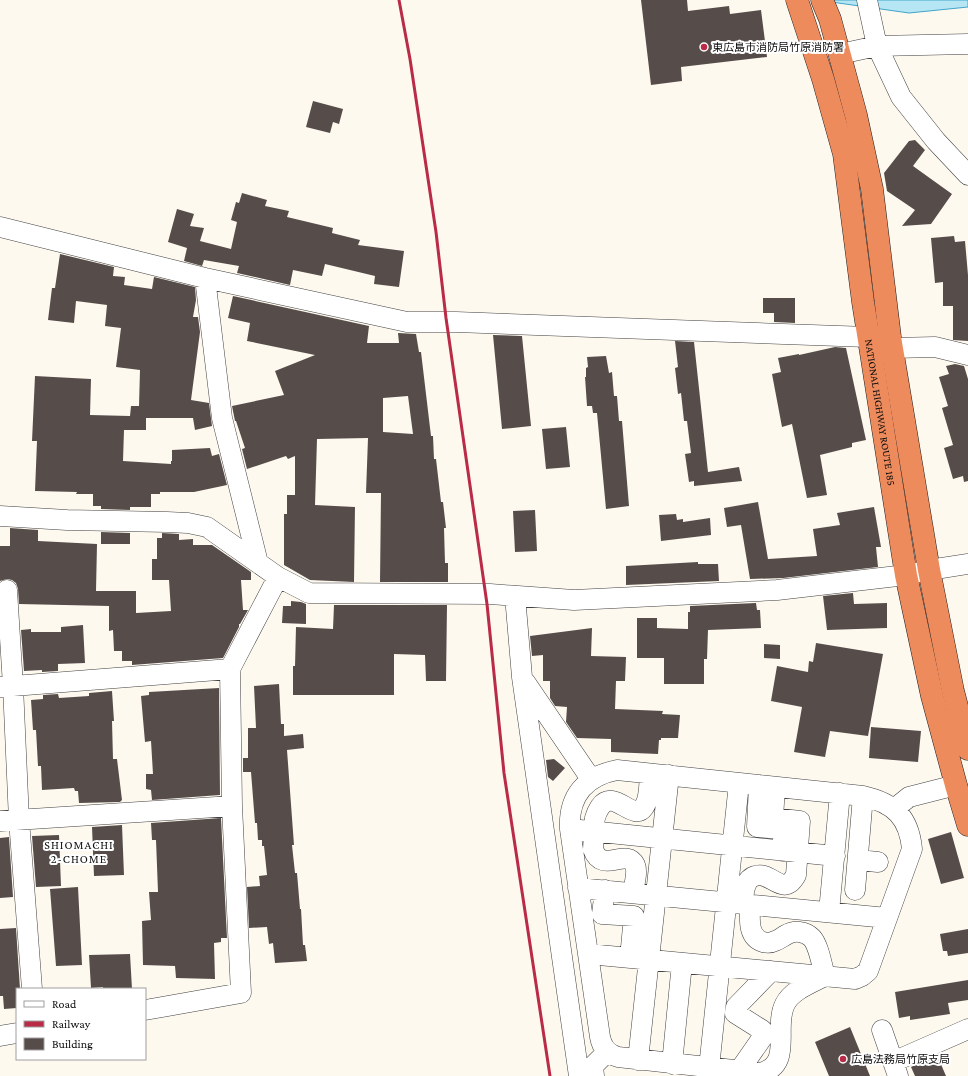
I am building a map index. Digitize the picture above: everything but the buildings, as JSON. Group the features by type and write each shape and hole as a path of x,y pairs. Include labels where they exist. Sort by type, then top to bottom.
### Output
{"highway":[{"name":"NATIONAL HIGHWAY ROUTE 185","path":"800,9 844,154 868,337 906,575 932,696 967,821"},
{"name":"NATIONAL HIGHWAY ROUTE 185","path":"826,10 840,54 856,115 872,189 892,348 929,570 953,691 968,749"}],"street":[{"path":"867,0 876,37 901,98 936,141 968,175"},
{"path":"840,54 876,37 968,44"},
{"path":"0,227 205,278 407,322 456,322 868,337 892,348 935,347 968,355"},
{"path":"205,278 222,418 258,563"},
{"path":"0,516 188,523 207,527 278,577 308,593 490,594 574,600 777,590 906,575 968,564"},
{"path":"146,1010 241,993 232,806 230,669 278,577"},
{"path":"7,590 7,687 10,821 32,988"},
{"path":"516,596 522,677 579,1076"},
{"path":"7,687 230,669"},
{"path":"522,677 591,779"},
{"path":"588,954 720,966 825,976 855,979 868,971 912,849 911,837 901,816 894,809 878,799 840,793 617,770 591,779 581,789 573,802 570,812 570,829 578,888 600,1037 603,1048 607,1052 618,1058 768,1074 777,1063 780,1054 781,1018 785,1003 796,991 825,976"},
{"path":"633,893 635,865 628,859 618,858 609,862 604,861 597,856 593,849 595,817 599,809 606,802 614,801 633,811 641,810 644,807 659,774"},
{"path":"640,959 656,895 662,838 659,774"},
{"path":"739,783 733,846 740,904 750,924 751,931 754,937 766,943 773,942 791,932 806,934 812,938 816,945 825,976"},
{"path":"894,809 909,797 956,785"},
{"path":"709,1068 720,966 745,885 756,875 766,876 780,884 790,882 796,875 783,829 756,827 767,786"},
{"path":"829,912 840,793"},
{"path":"855,890 863,796"},
{"path":"10,821 232,806"},
{"path":"570,829 835,856"},
{"path":"858,860 878,862"},
{"path":"578,888 887,918"},
{"path":"605,890 602,914 634,916 640,959 638,1060"},
{"path":"672,1064 682,963"},
{"path":"738,1071 762,1038 762,1030 735,1013 736,1007 771,971"},
{"path":"882,1030 895,1069 968,1029"},
{"path":"0,1036 16,1033"},
{"path":"594,1076 593,1066 607,1052"}],"water":[{"path":"817,0 968,0 968,7 909,13"}],"railway":[{"path":"399,0 410,59 436,232 446,318 487,604 504,773 550,1076"}],"place":[{"name":"東広島市消防局竹原消防署","path":"704,47"},
{"name":"広島法務局竹原支局","path":"843,1059"}],"district":[{"name":"SHIOMACHI 2-CHOME","path":"79,852"}]}
